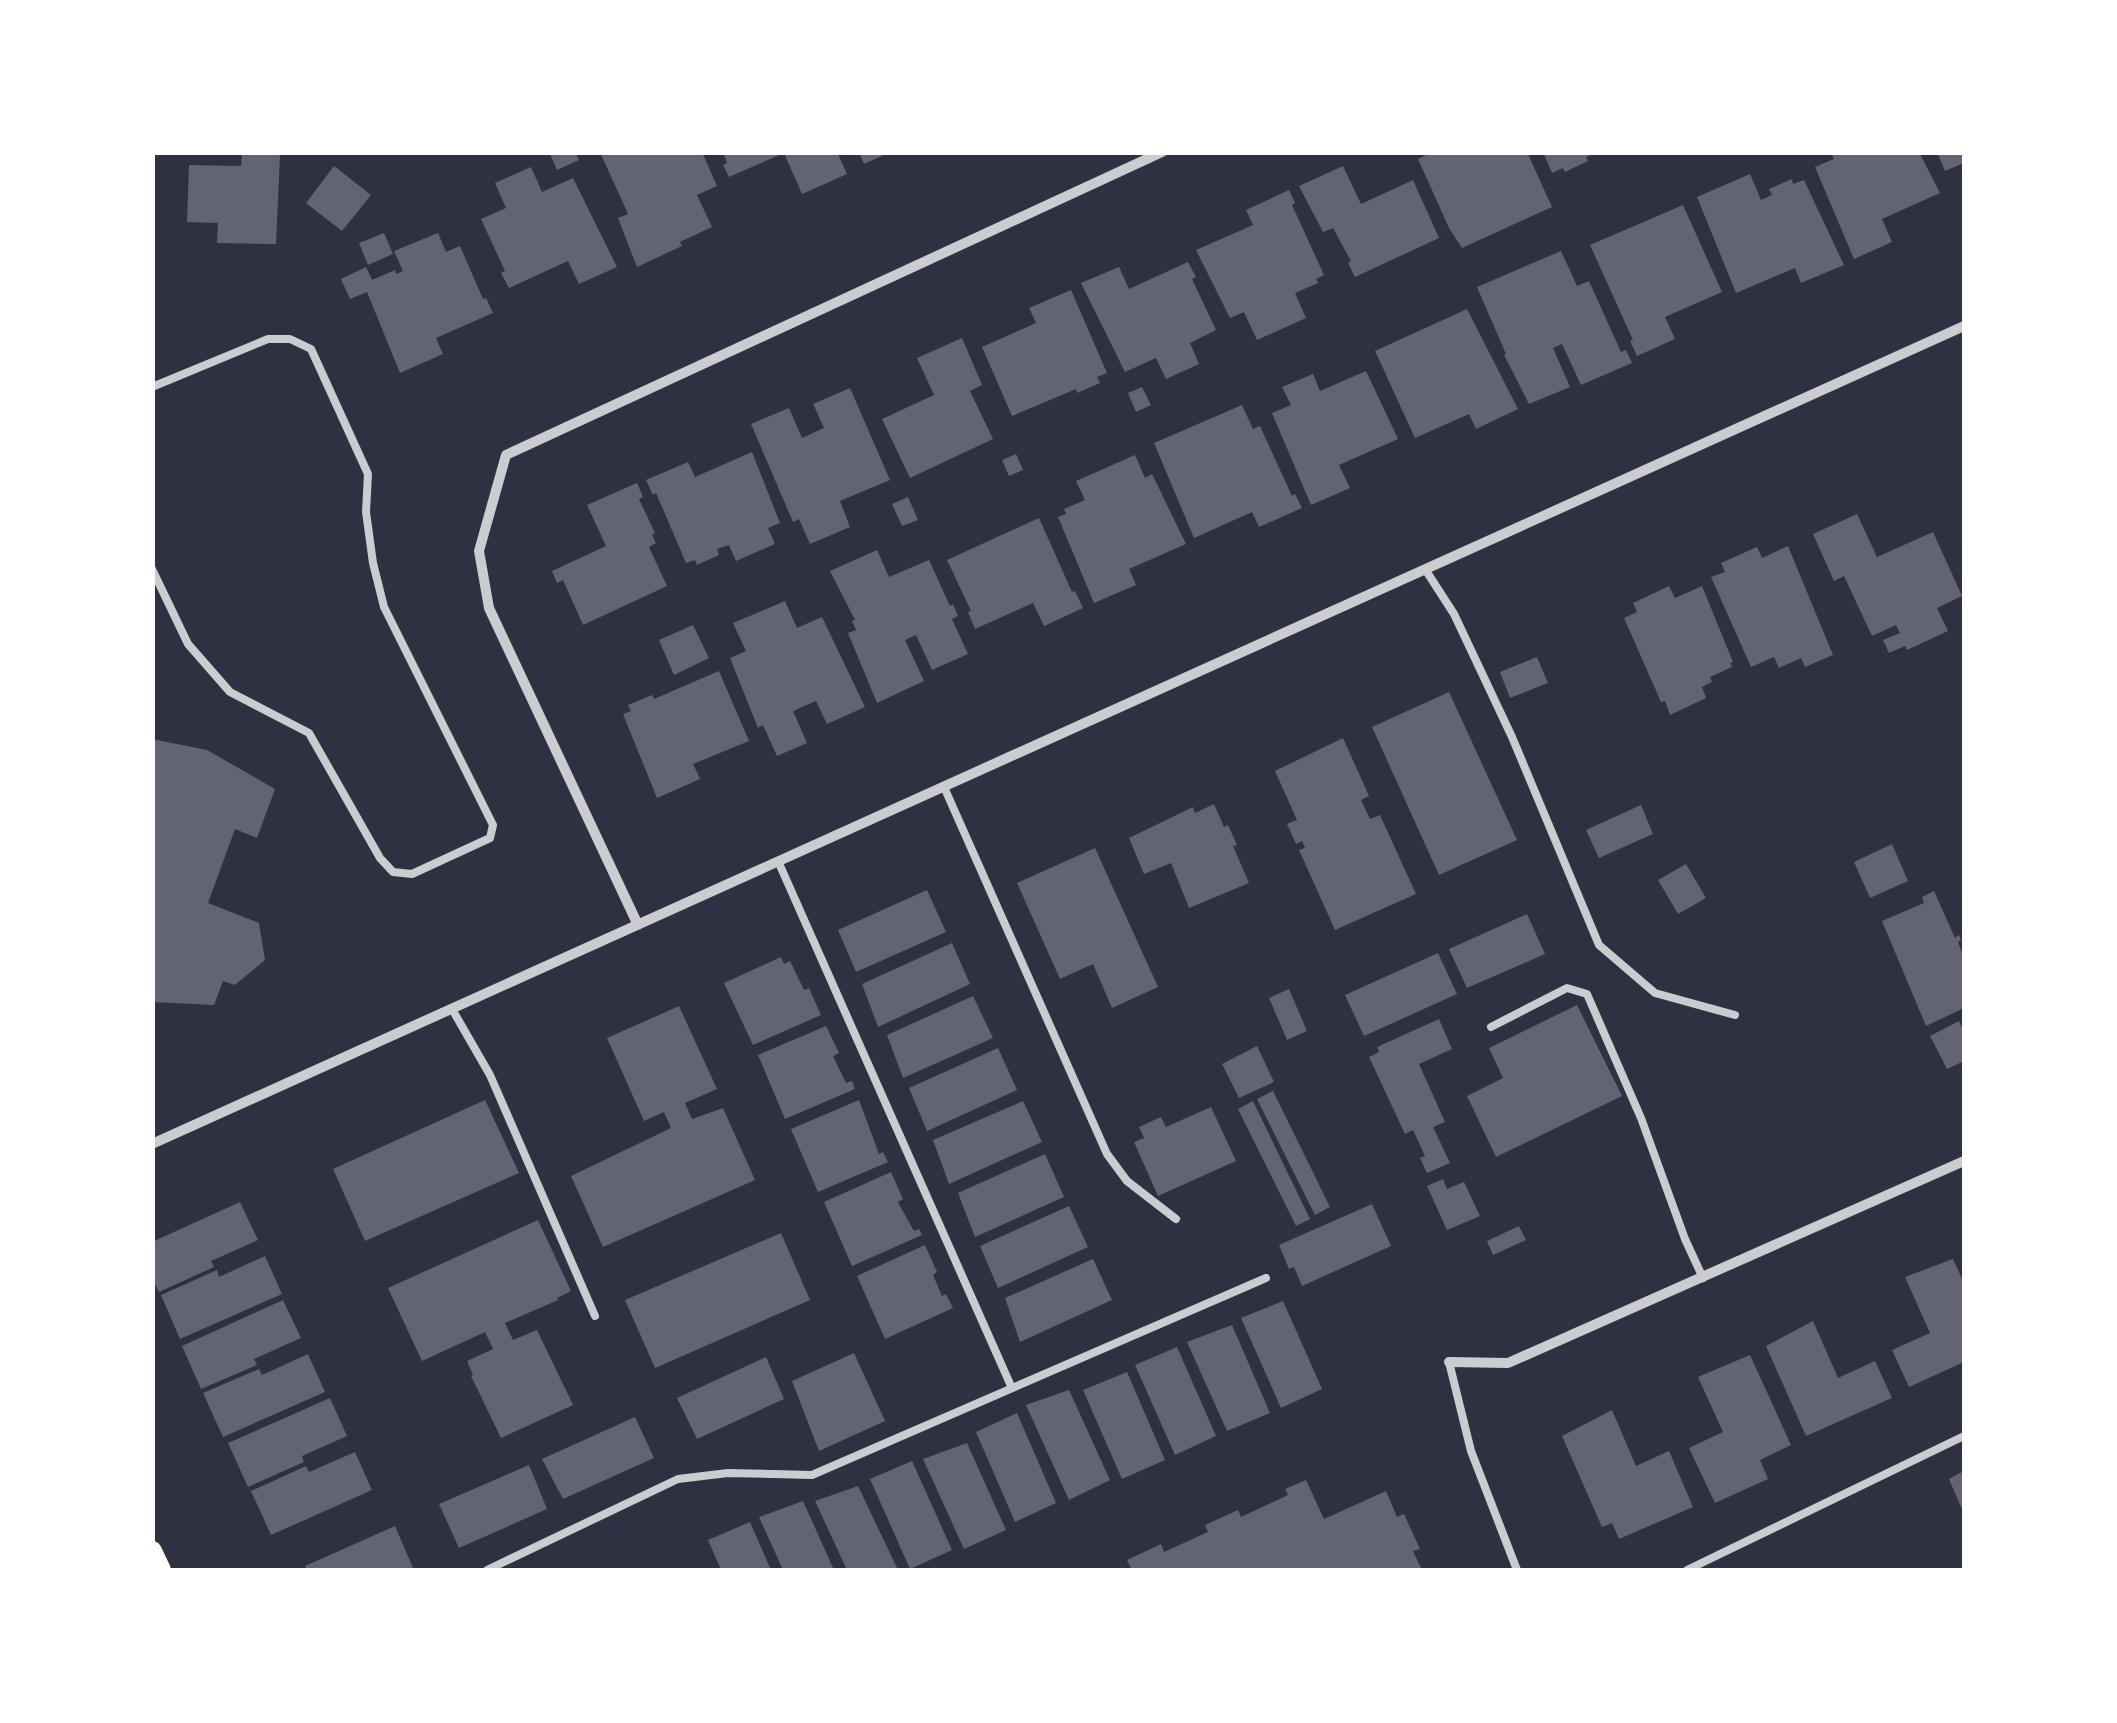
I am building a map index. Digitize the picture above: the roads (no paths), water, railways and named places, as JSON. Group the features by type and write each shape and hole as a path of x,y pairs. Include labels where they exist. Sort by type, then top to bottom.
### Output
{"main road":[{"path":"152,1552 161,1570"}],"street":[{"path":"638,924 489,608 479,550 506,454 1162,152"},
{"path":"152,1144 1964,326"},
{"path":"1449,1362 1508,1363 1964,1161"}],"lane":[{"path":"152,387 268,339 290,340 311,349 368,474 366,512 372,563 384,607 493,825 490,838 412,874 393,872 380,858 309,732 230,692 188,644 152,569"},
{"path":"1426,569 1454,614 1512,737 1599,944 1655,993 1735,1015"},
{"path":"944,787 1108,1154 1127,1181 1176,1219"},
{"path":"778,862 1011,1386"},
{"path":"1491,1027 1567,988 1587,994 1704,1278"},
{"path":"452,1009 490,1074 595,1316"},
{"path":"487,1570 678,1479 728,1473 812,1476 1266,1278"},
{"path":"1449,1362 1470,1451 1518,1570"},
{"path":"1688,1570 1964,1436"}]}
